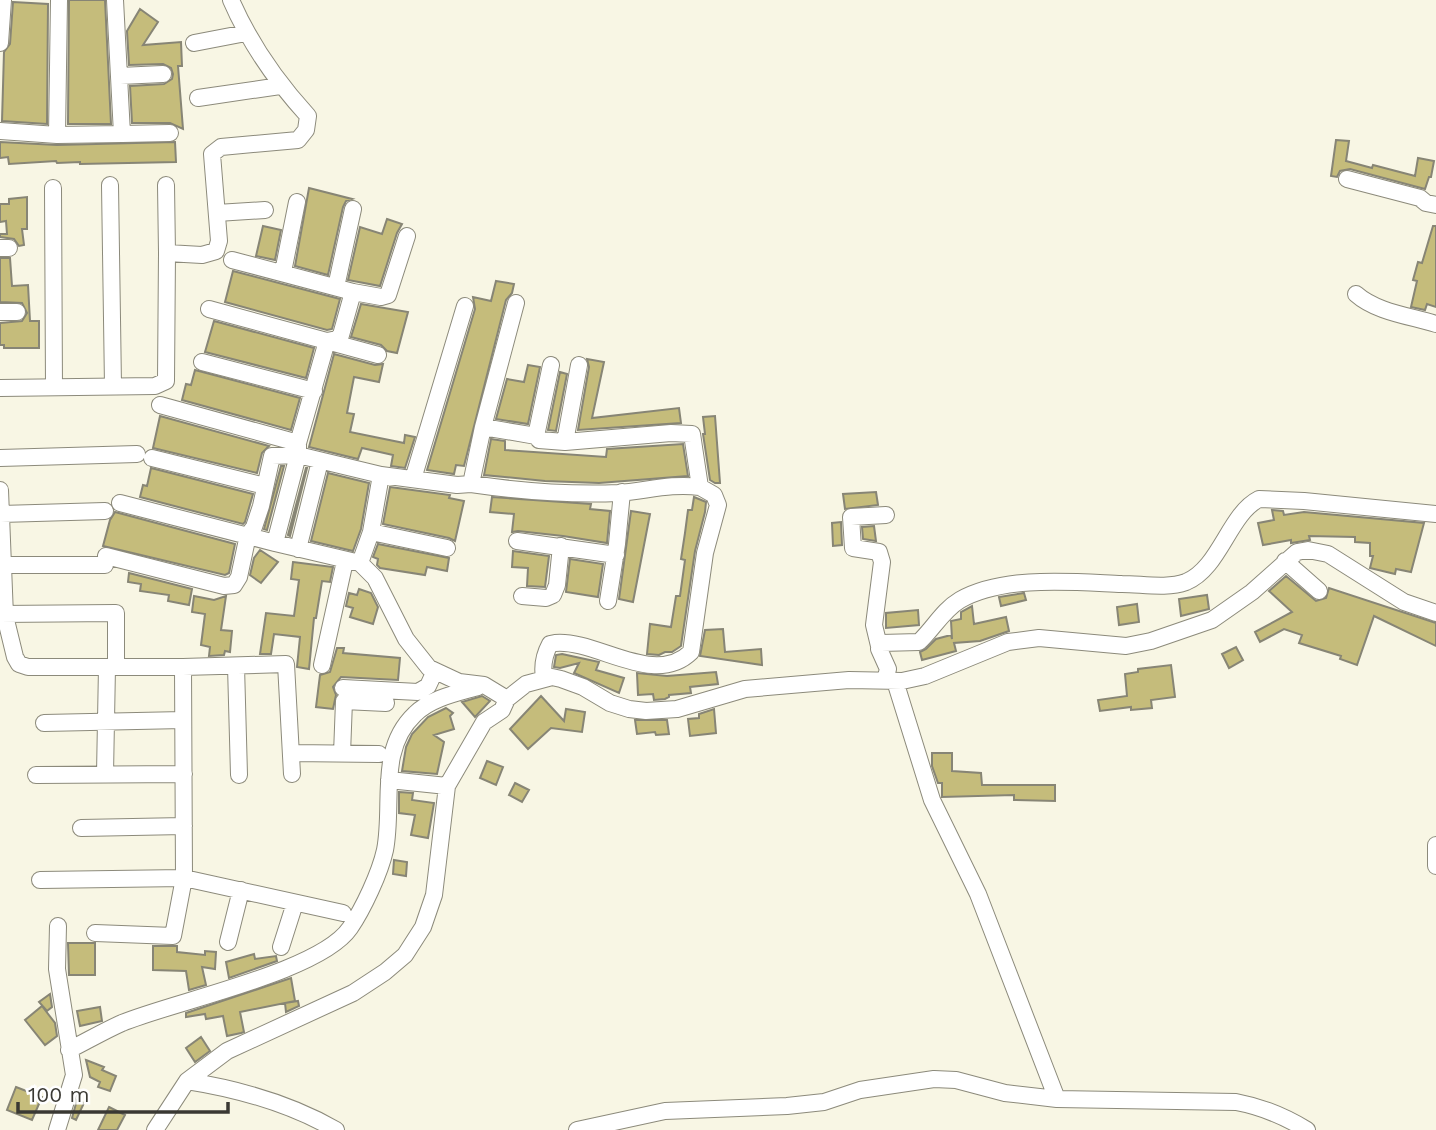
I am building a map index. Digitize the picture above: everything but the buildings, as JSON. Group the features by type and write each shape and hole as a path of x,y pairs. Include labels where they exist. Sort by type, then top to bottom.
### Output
{"street":[{"path":"0,43 3,0"},
{"path":"57,135 59,0"},
{"path":"115,0 122,134"},
{"path":"167,253 202,255 216,251 219,241 212,154 221,147 298,140 306,130 308,117 280,86 246,33 231,0"},
{"path":"194,43 246,33"},
{"path":"120,76 163,74"},
{"path":"198,98 280,86"},
{"path":"0,131 57,135 170,133"},
{"path":"1346,179 1420,198 1426,203 1436,205"},
{"path":"110,185 113,386"},
{"path":"0,388 155,386 166,381 166,185"},
{"path":"53,188 54,387"},
{"path":"283,272 297,202"},
{"path":"336,288 353,209"},
{"path":"217,212 265,210"},
{"path":"232,260 376,297 388,295 407,236"},
{"path":"327,341 337,339 341,335 353,292"},
{"path":"1356,294 1364,302 1385,311 1436,324"},
{"path":"471,484 482,427 516,303"},
{"path":"413,479 465,306"},
{"path":"209,309 378,355"},
{"path":"0,312 17,312"},
{"path":"275,543 327,341"},
{"path":"202,362 313,391"},
{"path":"536,436 551,365"},
{"path":"565,442 579,365"},
{"path":"160,405 298,449 320,461 382,475 457,485 471,484 557,493 622,492 675,485 700,487 714,495 718,505 705,552 691,652 678,663 657,665 638,663 590,647 555,643 550,644 546,653 544,678"},
{"path":"482,427 536,436 539,440 565,442 671,433 692,434 700,487"},
{"path":"1,565 105,560 234,585 239,577 248,536 254,527 272,456 298,449"},
{"path":"0,458 145,456 265,486"},
{"path":"298,549 320,461"},
{"path":"322,665 352,562 371,532 382,475"},
{"path":"0,490 3,613 19,664"},
{"path":"608,601 622,492"},
{"path":"879,646 885,642 919,642 959,600 997,587 1044,582 1168,585 1189,580 1208,564 1246,510 1259,499 1304,500 1436,514"},
{"path":"120,503 352,562 375,578 405,639 429,668 459,682 484,685 508,699"},
{"path":"1,513 104,511"},
{"path":"886,515 852,517 853,548 879,552 882,562 874,625 879,646 932,800 978,894 1057,1099"},
{"path":"371,532 447,548"},
{"path":"517,541 616,555"},
{"path":"522,596 546,598 554,595 561,546"},
{"path":"155,1130 187,1081 227,1051 353,993 405,955 423,927 434,895 447,786 484,722 502,710 508,699 526,684 544,678 561,679 583,687 610,703 646,711 677,709 745,689 849,680 890,681 925,676 1008,642 1039,638 1126,646 1152,641 1212,620 1252,592 1297,552 1308,550 1328,554 1404,602 1436,613"},
{"path":"1285,561 1319,591"},
{"path":"3,613 116,613 106,721 105,774"},
{"path":"0,665 183,667 286,664 292,774"},
{"path":"236,666 239,775"},
{"path":"95,933 173,936 184,878 183,667"},
{"path":"344,688 418,692 428,686 435,671"},
{"path":"69,1050 122,1023 291,967 331,948 350,928 378,872 385,850 389,780 395,742 403,727 426,705 484,685"},
{"path":"342,754 344,701 386,702"},
{"path":"44,723 183,720"},
{"path":"291,754 379,754"},
{"path":"36,775 184,774"},
{"path":"389,780 447,786"},
{"path":"81,828 184,826"},
{"path":"1436,845 1436,866"},
{"path":"40,880 184,878 342,913"},
{"path":"228,942 241,890"},
{"path":"281,947 295,902"},
{"path":"57,1130 74,1075 57,969 58,926"},
{"path":"576,1130 665,1111 824,1102 860,1090 934,1079 956,1080 1004,1093 1057,1099 1236,1102 1283,1115 1307,1130"},
{"path":"187,1081 253,1096 297,1111 336,1130"}]}
